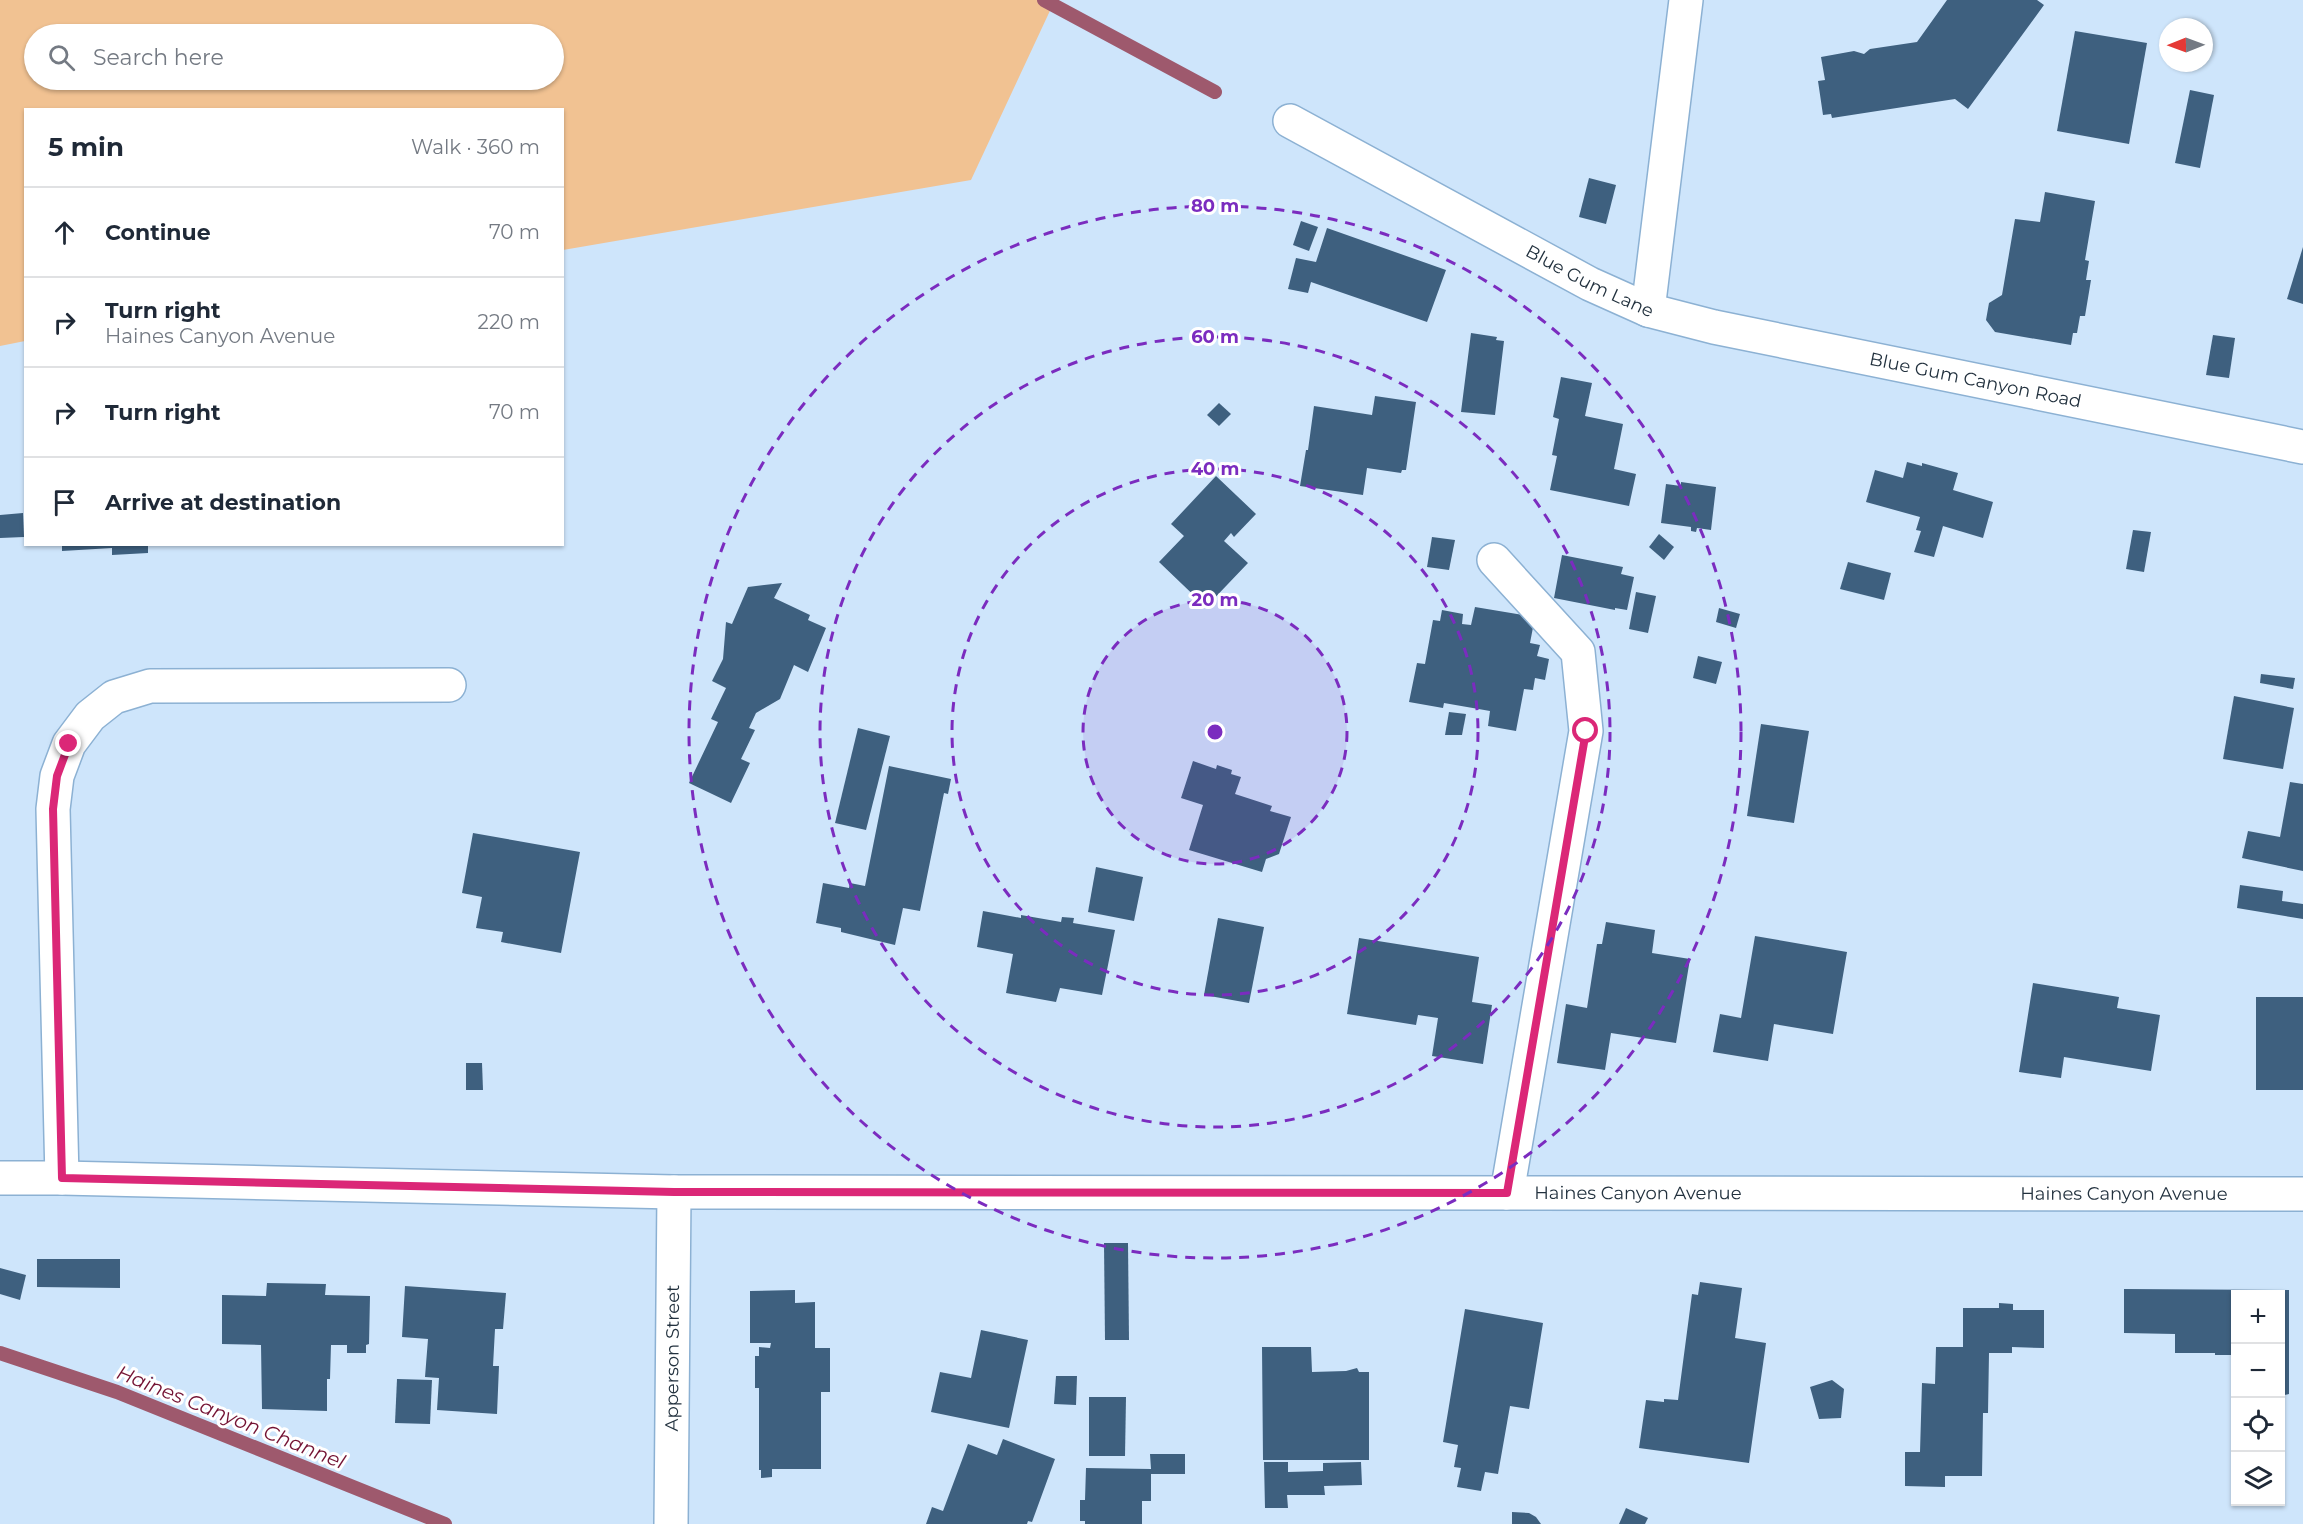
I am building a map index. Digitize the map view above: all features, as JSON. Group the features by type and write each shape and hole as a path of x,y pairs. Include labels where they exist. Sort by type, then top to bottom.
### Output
{"street":[{"name":"Blue Gum Lane","path":"1290,121 1590,284 1648,310 1686,0"},
{"name":"Blue Gum Canyon Road","path":"1648,310 1714,327 2303,447"},
{"path":"1494,560 1578,651 1586,731 1507,1193"},
{"path":"62,1178 53,809 57,776 69,744 90,716 114,697 150,686 449,685"},
{"name":"Haines Canyon Avenue","path":"0,1178 674,1192 2303,1194"},
{"name":"Apperson Street","path":"671,1524 674,1192"}],"shaded area":[{"path":"0,0 1055,0 971,180 564,250 564,108 24,108 24,341 0,346"}],"building":[{"path":"1947,0 2037,0 2044,5 1968,109 1955,99 1832,118 1831,114 1823,115 1818,81 1825,80 1821,57 1854,51 1864,54 1870,49 1917,42"},
{"path":"2075,31 2147,43 2129,144 2057,131"},
{"path":"2190,90 2214,95 2200,168 2175,163"},
{"path":"1589,178 1616,185 1606,224 1579,217"},
{"path":"2045,192 2095,201 2085,260 2089,261 2086,280 2091,280 2085,316 2080,316 2077,333 2073,333 2071,345 1995,332 1986,320 1989,303 2002,295 2015,219 2040,222"},
{"path":"1301,221 1318,227 1309,251 1293,245"},
{"path":"1327,228 1446,270 1427,322 1311,282 1308,293 1288,289 1296,258 1316,262"},
{"path":"2303,247 2303,304 2287,299"},
{"path":"1471,333 1497,337 1496,340 1504,341 1495,415 1461,412"},
{"path":"2213,335 2235,338 2229,378 2206,375"},
{"path":"1561,377 1592,383 1585,416 1623,424 1614,469 1636,474 1629,506 1550,490 1557,456 1552,455 1559,419 1553,417"},
{"path":"1375,396 1416,402 1406,470 1402,470 1401,473 1367,468 1363,495 1300,486 1314,406 1372,415"},
{"path":"1219,403 1231,414 1219,426 1207,415"},
{"path":"1907,462 1922,466 1922,463 1958,473 1953,490 1993,502 1983,538 1943,526 1934,557 1914,552 1921,531 1916,530 1920,517 1866,502 1875,470 1903,478"},
{"path":"1216,476 1256,514 1234,537 1231,533 1224,541 1248,563 1206,607 1159,562 1184,536 1171,524"},
{"path":"1681,482 1716,487 1711,530 1697,528 1696,532 1691,531 1691,527 1661,523 1666,484 1681,486"},
{"path":"23,513 24,537 0,538 0,515"},
{"path":"2133,530 2151,532 2144,572 2126,569"},
{"path":"1659,534 1674,547 1664,560 1649,547"},
{"path":"1432,537 1455,540 1449,570 1427,567"},
{"path":"62,546 148,546 148,553 112,555 112,548 62,551"},
{"path":"1562,555 1623,567 1621,574 1634,577 1627,610 1615,608 1615,610 1554,598"},
{"path":"1848,562 1891,573 1884,600 1840,589"},
{"path":"782,583 774,598 810,615 808,620 826,628 808,672 794,665 780,699 756,713 749,728 755,730 741,759 750,763 731,803 689,783 718,722 711,719 726,688 712,681 723,659 726,622 732,624 748,587"},
{"path":"1636,592 1656,596 1648,633 1629,629"},
{"path":"1475,607 1535,617 1530,643 1540,645 1537,656 1549,659 1545,680 1535,678 1533,690 1524,689 1516,731 1488,726 1490,711 1444,703 1443,708 1409,702 1417,663 1425,664 1433,620 1440,621 1442,610 1463,614 1462,624 1471,625"},
{"path":"1719,608 1740,614 1736,628 1716,622"},
{"path":"1698,656 1722,662 1716,684 1693,678"},
{"path":"2261,674 2295,678 2293,689 2260,683"},
{"path":"2234,696 2294,708 2283,769 2223,759"},
{"path":"1449,712 1466,714 1462,735 1445,735"},
{"path":"1761,724 1809,731 1794,823 1747,816"},
{"path":"858,728 890,736 866,830 835,823"},
{"path":"1193,761 1216,769 1217,765 1232,770 1231,774 1241,777 1235,794 1272,806 1270,811 1291,817 1279,854 1266,859 1262,872 1189,850 1203,805 1181,798"},
{"path":"889,766 951,779 948,794 944,793 920,911 903,908 895,945 841,932 841,928 816,923 823,883 849,888 850,883 865,886"},
{"path":"2290,782 2303,784 2303,871 2242,858 2248,831 2280,837"},
{"path":"473,833 580,852 561,953 501,942 503,932 476,928 482,897 462,893"},
{"path":"1096,867 1143,877 1134,921 1088,912"},
{"path":"2240,885 2283,891 2282,901 2303,904 2303,919 2237,908"},
{"path":"983,911 1061,922 1062,917 1074,918 1073,923 1115,930 1102,995 1060,988 1056,1002 1006,993 1013,954 977,947"},
{"path":"1218,918 1264,927 1249,1003 1204,995"},
{"path":"1606,922 1655,930 1652,953 1690,959 1676,1043 1611,1033 1605,1070 1557,1063 1566,1004 1587,1008 1597,944 1602,944"},
{"path":"1755,936 1847,952 1833,1034 1774,1024 1768,1061 1713,1052 1720,1014 1741,1018"},
{"path":"1359,938 1479,957 1472,1002 1492,1005 1483,1064 1432,1056 1438,1018 1418,1015 1416,1025 1347,1014"},
{"path":"2033,983 2119,997 2117,1008 2160,1015 2151,1071 2064,1057 2061,1078 2019,1072"},
{"path":"2256,997 2303,997 2303,1090 2256,1090"},
{"path":"466,1063 482,1063 483,1090 466,1090"},
{"path":"1104,1243 1128,1243 1129,1340 1105,1340"},
{"path":"37,1259 120,1259 120,1288 37,1287"},
{"path":"0,1268 26,1275 20,1300 0,1294"},
{"path":"1700,1282 1742,1288 1735,1338 1766,1343 1749,1463 1639,1448 1646,1400 1664,1402 1664,1399 1678,1400 1692,1294 1698,1295"},
{"path":"267,1283 326,1284 325,1295 370,1296 369,1344 366,1345 366,1353 347,1353 347,1345 331,1345 330,1379 327,1379 327,1411 262,1409 261,1345 222,1344 222,1295 266,1296"},
{"path":"405,1286 506,1293 503,1329 495,1329 493,1366 499,1366 497,1414 437,1410 439,1378 425,1377 428,1339 402,1337"},
{"path":"2124,1289 2289,1290 2289,1394 2285,1395 2285,1290 2231,1290 2231,1355 2175,1353 2175,1334 2124,1333"},
{"path":"795,1290 795,1303 815,1302 815,1348 830,1348 830,1392 821,1392 821,1469 772,1469 772,1477 761,1478 761,1470 759,1470 759,1388 755,1388 755,1356 759,1356 759,1347 770,1348 771,1343 750,1343 750,1291"},
{"path":"1999,1303 2013,1304 2013,1310 2044,1310 2044,1348 2012,1347 2012,1353 1989,1353 1988,1413 1983,1413 1982,1476 1945,1476 1945,1487 1905,1486 1905,1452 1920,1452 1922,1383 1935,1384 1936,1347 1963,1347 1963,1308 1999,1308"},
{"path":"1465,1309 1543,1323 1529,1409 1510,1406 1498,1474 1485,1472 1481,1491 1457,1487 1461,1468 1454,1467 1458,1445 1443,1442"},
{"path":"981,1330 1028,1340 1009,1428 931,1412 940,1372 971,1378"},
{"path":"1262,1347 1311,1347 1312,1372 1346,1371 1357,1368 1359,1372 1369,1372 1369,1460 1263,1460"},
{"path":"1056,1376 1077,1376 1076,1405 1054,1404"},
{"path":"397,1379 432,1380 430,1424 395,1423"},
{"path":"1832,1380 1844,1389 1841,1418 1819,1419 1810,1387"},
{"path":"1089,1397 1126,1397 1125,1456 1089,1456"},
{"path":"1003,1439 1055,1459 1032,1522 1028,1521 1027,1524 926,1524 932,1507 943,1511 968,1444 997,1455"},
{"path":"1150,1454 1185,1454 1185,1474 1151,1474 1151,1501 1142,1501 1142,1524 1085,1524 1085,1521 1080,1521 1080,1500 1085,1500 1086,1468 1151,1469"},
{"path":"1264,1462 1288,1462 1288,1472 1323,1471 1323,1463 1361,1462 1362,1485 1324,1486 1325,1495 1287,1495 1288,1508 1265,1508"},
{"path":"1626,1508 1648,1518 1645,1524 1619,1524"},
{"path":"1512,1512 1529,1513 1541,1524 1512,1524"}],"waterway":[{"path":"1044,0 1215,92"},
{"name":"Haines Canyon Channel","path":"0,1353 117,1392 445,1524"}],"route":[{"path":"69,744 57,776 53,809 62,1178 674,1192 1507,1193 1586,731"}]}
